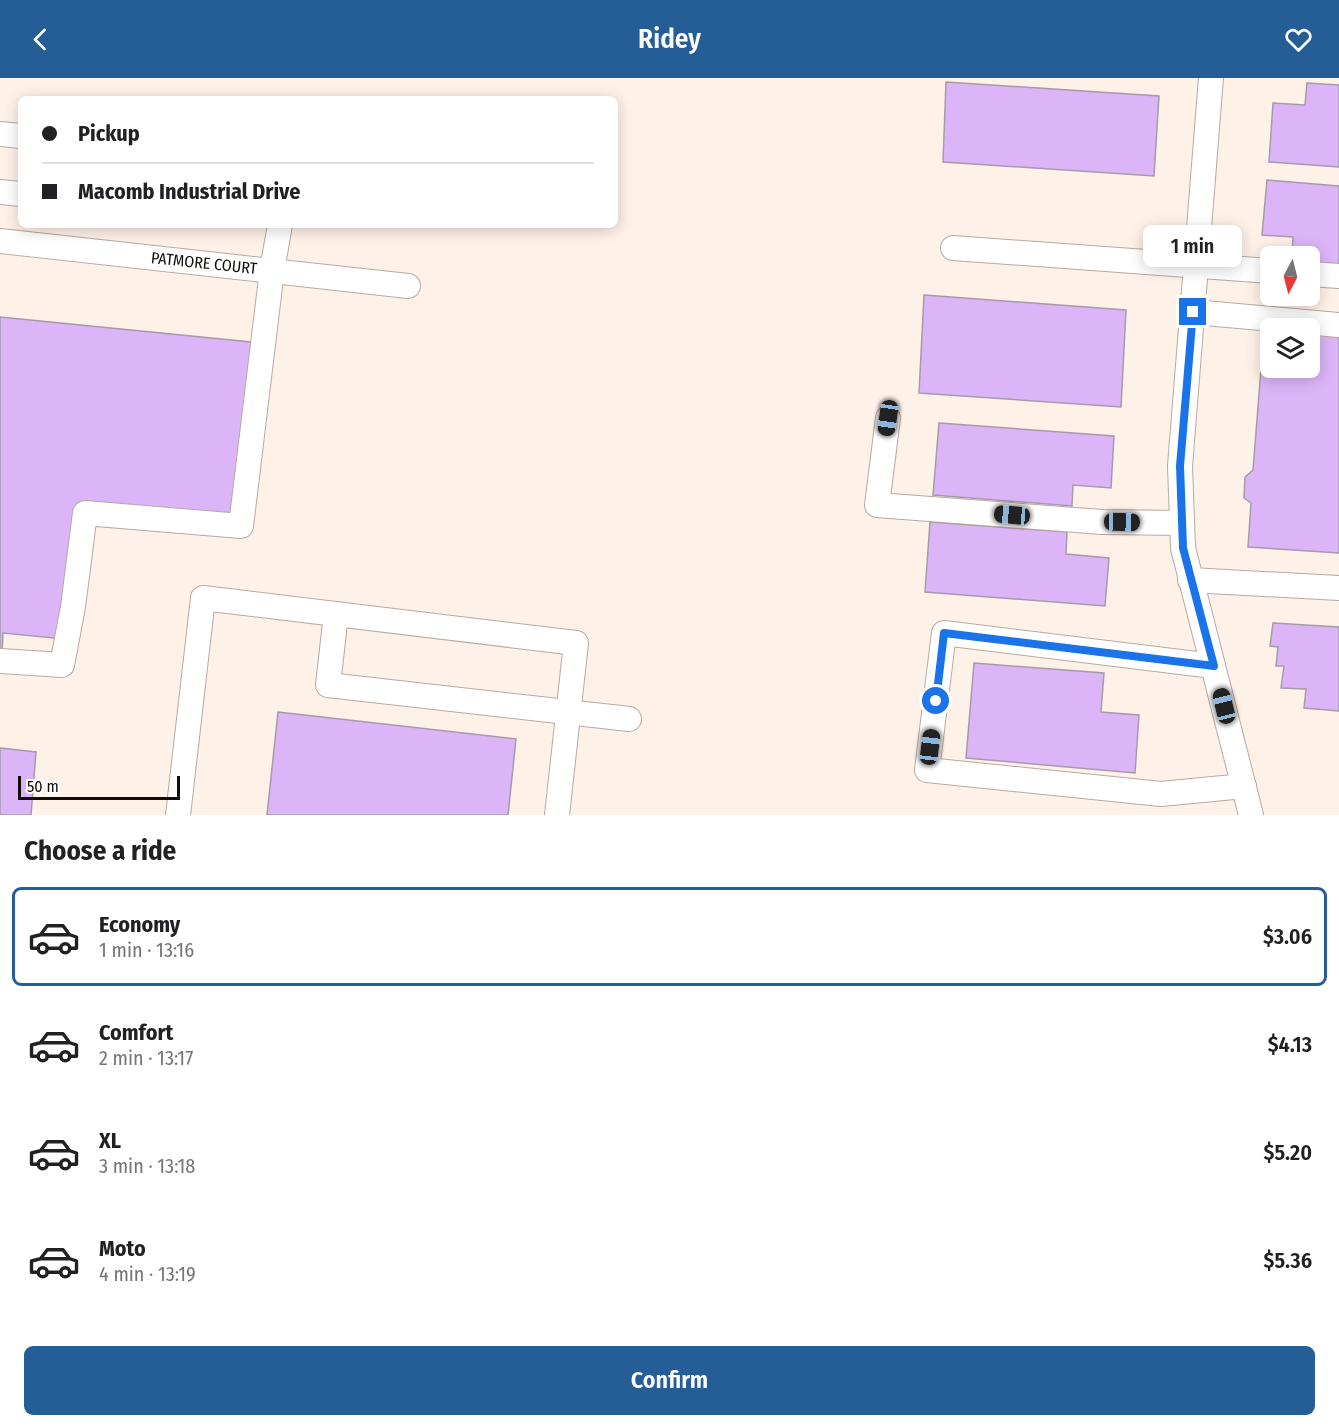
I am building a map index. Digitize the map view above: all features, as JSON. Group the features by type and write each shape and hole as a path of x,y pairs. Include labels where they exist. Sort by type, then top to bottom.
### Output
{"street":[{"path":"1211,78 1180,466 1183,548 1251,815"},
{"path":"0,134 18,136"},
{"path":"0,192 18,194"},
{"path":"0,661 62,665 73,607 85,513 241,526 272,270 279,228"},
{"name":"PATMORE COURT","path":"0,241 408,286"},
{"path":"953,248 1260,270"},
{"path":"1320,275 1339,276"},
{"path":"1193,312 1339,325"},
{"path":"888,418 877,505 1102,522 1182,524"},
{"path":"1190,579 1339,588"},
{"path":"178,815 203,598 576,643 557,815"},
{"path":"336,614 328,685 629,719"},
{"path":"1214,666 944,633 927,770 1161,794 1244,786"}],"building":[{"path":"946,82 1159,96 1154,176 943,162"},
{"path":"1307,83 1339,85 1339,167 1269,162 1273,103 1305,105"},
{"path":"1267,180 1339,186 1339,264 1320,263 1320,246 1293,246 1293,237 1262,235"},
{"path":"924,295 1126,310 1121,407 919,393"},
{"path":"0,317 251,342 236,522 75,506 64,639 3,633 2,655 0,654"},
{"path":"1320,334 1339,336 1339,553 1248,547 1251,503 1244,498 1245,477 1253,470 1260,378 1320,378"},
{"path":"939,423 1114,436 1111,488 1073,485 1072,506 933,495"},
{"path":"930,522 1067,532 1066,554 1109,558 1105,606 925,592"},
{"path":"1273,623 1339,627 1339,711 1304,708 1306,689 1281,688 1284,666 1276,666 1278,647 1270,646"},
{"path":"974,663 1104,673 1101,712 1139,715 1135,773 966,758"},
{"path":"278,712 516,739 508,815 267,815"},
{"path":"0,748 36,752 31,815 0,815"}],"route":[{"path":"936,701 944,633 1214,666 1183,548 1180,466 1193,312"}]}
